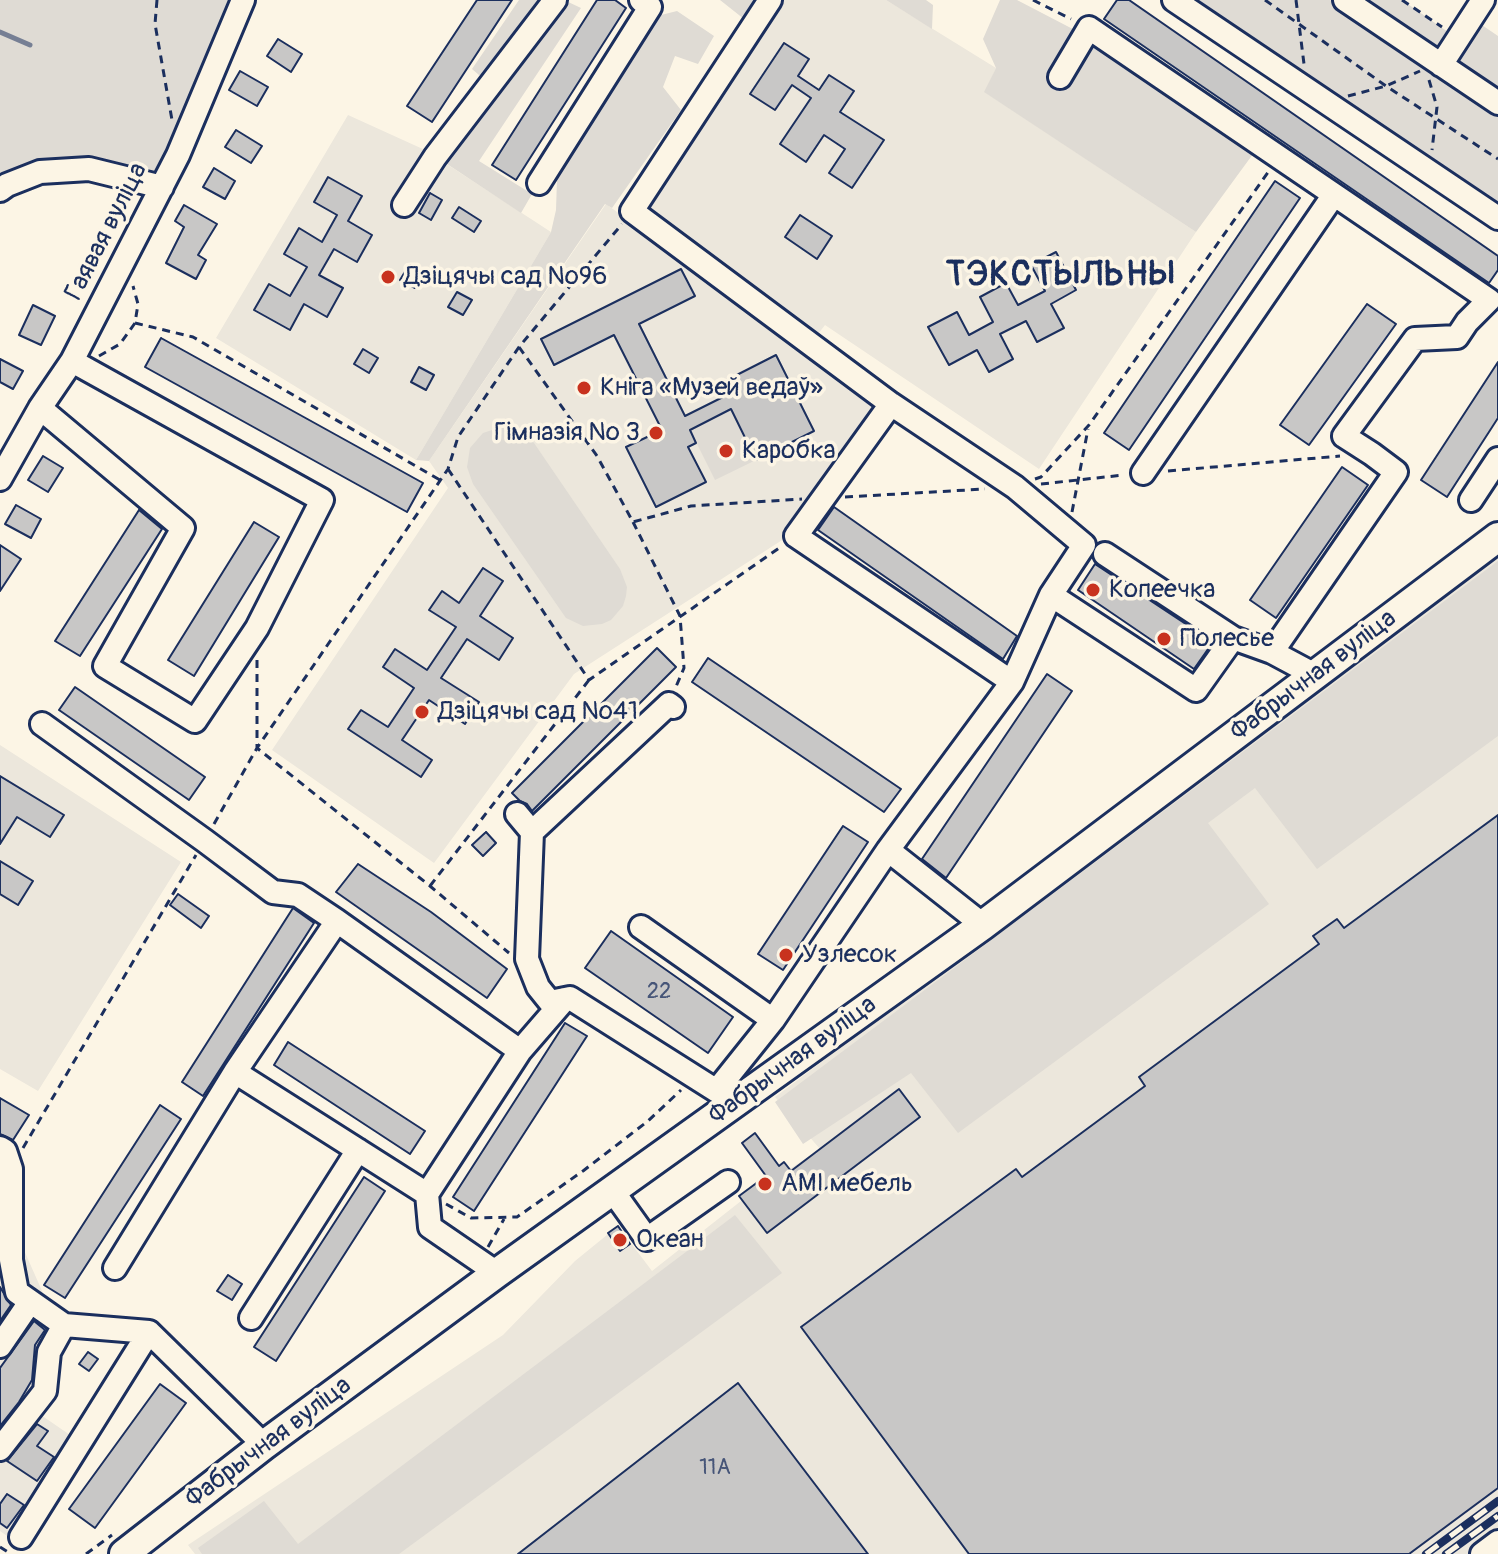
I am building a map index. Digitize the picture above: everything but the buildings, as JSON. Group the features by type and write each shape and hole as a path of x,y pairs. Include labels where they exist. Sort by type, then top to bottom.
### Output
{"main road":[{"name":"Фабрычная вуліца","path":"124,1554 264,1445 612,1190 726,1096 983,925 1498,537"}],"street":[{"name":"Гаявая вуліца","path":"0,479 40,408 72,361 162,187 243,0"},
{"path":"404,205 435,157 555,0"},
{"path":"539,183 650,7 641,0"},
{"path":"517,814 532,832 527,959 538,987 550,1002 570,998 726,1096 773,1020 888,850 1012,682 1051,595 1084,545 1015,487 891,404 632,211 770,0"},
{"path":"1174,0 1498,218"},
{"path":"1345,0 1498,103"},
{"path":"1441,65 1483,0"},
{"path":"1060,77 1089,28 1333,196 1494,300 1467,322 1457,337 1415,339 1344,436 1396,472 1272,652"},
{"path":"0,190 40,172 89,169 162,187"},
{"path":"1143,473 1333,196"},
{"path":"40,408 183,528 105,666 195,721 257,628 322,500 72,361"},
{"path":"891,404 796,536 1012,682"},
{"path":"1471,500 1498,459"},
{"path":"1105,554 1233,638 1272,652 1315,675"},
{"path":"1051,595 1196,690 1233,638"},
{"path":"532,832 671,705"},
{"path":"42,724 273,892 298,895 520,1051"},
{"path":"888,850 983,925"},
{"path":"115,1268 235,1072 337,921"},
{"path":"641,927 773,1020"},
{"path":"497,1273 430,1227 427,1194 520,1051 565,999"},
{"path":"235,1072 427,1194"},
{"path":"0,1148 5,1151 11,1169 5,1257 17,1292 64,1325 149,1332 264,1445"},
{"path":"251,1318 358,1150"},
{"path":"612,1190 647,1239 728,1182"},
{"path":"0,1346 30,1302"},
{"path":"0,1449 45,1391 49,1352 64,1325"},
{"path":"16,1546 149,1332"},
{"path":"1482,1554 1498,1542"}],"path":[{"path":"157,0 155,24 178,155"},
{"path":"1033,0 1089,28"},
{"path":"1265,0 1386,86 1498,159"},
{"path":"1296,0 1316,96 1386,86 1426,68 1437,107 1430,172"},
{"path":"1402,0 1451,33"},
{"path":"1015,487 1041,477 1089,425 1278,158"},
{"path":"11,1169 257,748 448,469 458,437 519,347 632,211"},
{"path":"72,361 94,359 120,344 135,323 138,304 125,257"},
{"path":"135,323 193,337 440,480"},
{"path":"519,347 597,456 680,616 684,668 671,705"},
{"path":"1068,532 1089,425"},
{"path":"633,522 691,506 1015,487 1372,454"},
{"path":"448,469 589,680"},
{"path":"430,886 589,680 796,536"},
{"path":"257,628 257,748"},
{"path":"257,748 430,886 532,973"},
{"path":"427,1194 471,1218 517,1217 638,1130 682,1090"},
{"path":"0,1547 16,1546"}],"shaded area":[{"path":"0,0 231,0 159,177 0,184"},
{"path":"519,0 545,0 486,81 472,69"},
{"path":"564,0 581,8 479,161 532,194 521,213 444,162"},
{"path":"720,0 755,0 744,19"},
{"path":"779,0 886,0 996,68 985,92 1196,232 1039,469 825,325 815,338 644,209"},
{"path":"886,0 926,0 933,5 932,29"},
{"path":"1000,0 1017,0 1092,39 1253,154 1196,232 984,92 996,68 983,39"},
{"path":"1196,0 1330,0 1498,114 1498,207"},
{"path":"1360,0 1402,0 1448,32 1434,53"},
{"path":"677,11 714,36 698,64 675,56 663,87 681,110 612,208 605,204 429,461 416,460 551,232 556,210 557,179 657,16"},
{"path":"1476,21 1498,36 1498,88 1452,57"},
{"name":"Дзіцячы сад №96","path":"348,115 425,150 551,232 416,460 216,338"},
{"name":"Гімназія № 3","path":"606,204 883,406 790,535 574,674 434,863 272,750 448,488 429,461"},
{"name":"Каробка","path":"731,409 756,460 715,480 690,430"},
{"path":"501,427 520,430 534,443 620,569 627,587 626,596 623,606 611,620 583,626 566,618 473,484 467,467 470,448 483,433"},
{"path":"1498,552 1498,1554 195,1554 188,1545 503,1335 575,1261 618,1226 652,1271 741,1201 820,1149 775,1097"},
{"path":"1498,561 1498,736 1317,869 1255,788 1208,823 1269,904 958,1133 911,1073 803,1144 775,1102"},
{"path":"0,745 181,862 38,1091 0,1069"},
{"path":"735,1215 782,1273 399,1554 202,1554 198,1548 264,1501 298,1544"},
{"path":"0,1223 16,1232 65,1343 51,1395 38,1413 73,1437 10,1538 0,1531"}],"waterway":[{"path":"0,32 30,45"}],"railway":[{"path":"1426,1554 1498,1501"},
{"path":"1446,1554 1498,1516"}],"place":[{"name":"Дзіцячы сад №96","path":"388,277"},
{"name":"Кніга «Музей ведаў»","path":"584,388"},
{"name":"Гімназія № 3","path":"656,433"},
{"name":"Каробка","path":"726,451"},
{"name":"Копеечка","path":"1093,590"},
{"name":"Полесье","path":"1164,639"},
{"name":"Дзіцячы сад №41","path":"422,712"},
{"name":"Узлесок","path":"786,955"},
{"name":"AMI мебель","path":"765,1184"},
{"name":"Океан","path":"620,1240"}],"district":[{"name":"ТЭКСТЫЛЬНЫ","path":"1061,276"}]}
